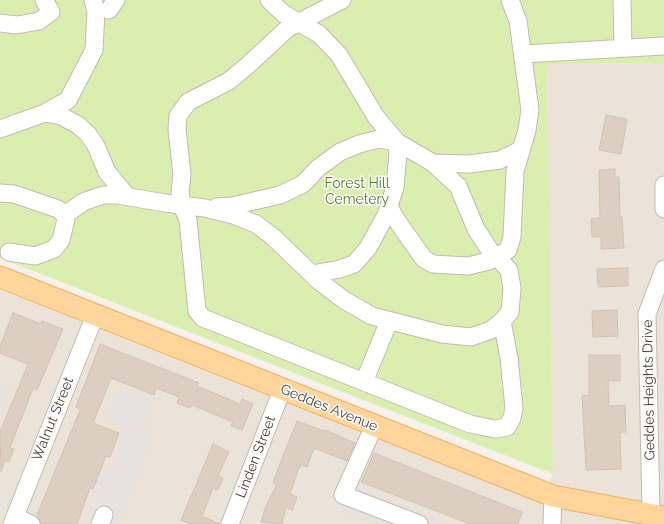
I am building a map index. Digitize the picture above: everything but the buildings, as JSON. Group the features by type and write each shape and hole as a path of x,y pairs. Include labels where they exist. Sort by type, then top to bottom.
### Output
{"main road":[{"name":"Geddes Avenue","path":"0,277 282,390 553,496 658,516"}],"street":[{"path":"0,23 17,25 39,21 51,12 44,0"},
{"path":"0,129 45,114 68,100 94,50 96,11 93,0"},
{"path":"269,0 284,14 319,34 339,55 376,116 397,142 398,154 395,187 389,206 368,248 354,264 340,269 312,274"},
{"path":"342,0 288,28 229,81 188,102 182,108 177,121 182,175 180,192 182,206 188,220 197,311 203,318 470,424 495,429 507,427 512,418 514,408 509,358 502,322"},
{"path":"389,206 395,218 424,259 433,264 468,266 489,262 508,250 512,237 515,171 527,130 530,110 518,21 510,0"},
{"path":"622,0 623,48"},
{"path":"523,54 664,46"},
{"path":"45,114 61,116 78,125 88,134 96,146 107,172 127,196"},
{"path":"65,215 83,202 97,196 110,194 182,206 205,208 233,215 256,224 272,236 312,274 344,300 372,316 442,334 471,337 492,330 502,322 510,312 512,288 509,270 489,249 476,229 458,186 433,163 397,142 379,139 359,144 340,152 318,168 303,184 280,195 232,206 205,208"},
{"path":"433,163 469,164 500,160 520,150"},
{"path":"664,185 664,209"},
{"path":"0,193 14,194 43,203 58,209 65,215"},
{"path":"9,252 34,256 48,253 54,249 61,240 64,232 65,215"},
{"name":"Geddes Heights Drive","path":"658,516 647,314 664,269"},
{"name":"Walnut Street","path":"14,520 95,315"},
{"path":"364,382 389,321"},
{"name":"Linden Street","path":"230,524 282,390"},
{"path":"374,426 343,495 419,524"},
{"path":"552,524 553,496"},
{"path":"14,520 31,524"}],"shaded area":[{"path":"664,63 664,508 549,483 553,474 547,64"},
{"path":"0,290 538,502 653,524 0,524"},
{"path":"0,384 10,388 0,415"},
{"path":"120,389 153,401 143,428 153,432 119,524 84,524 91,505 96,507 100,499 91,495 104,464 112,466 125,433 122,426 108,421"},
{"path":"344,482 449,524 376,524 336,509"}],"green space":[{"name":"Forest Hill Cemetery","path":"0,0 664,0 664,63 547,64 553,474 0,258"}]}
